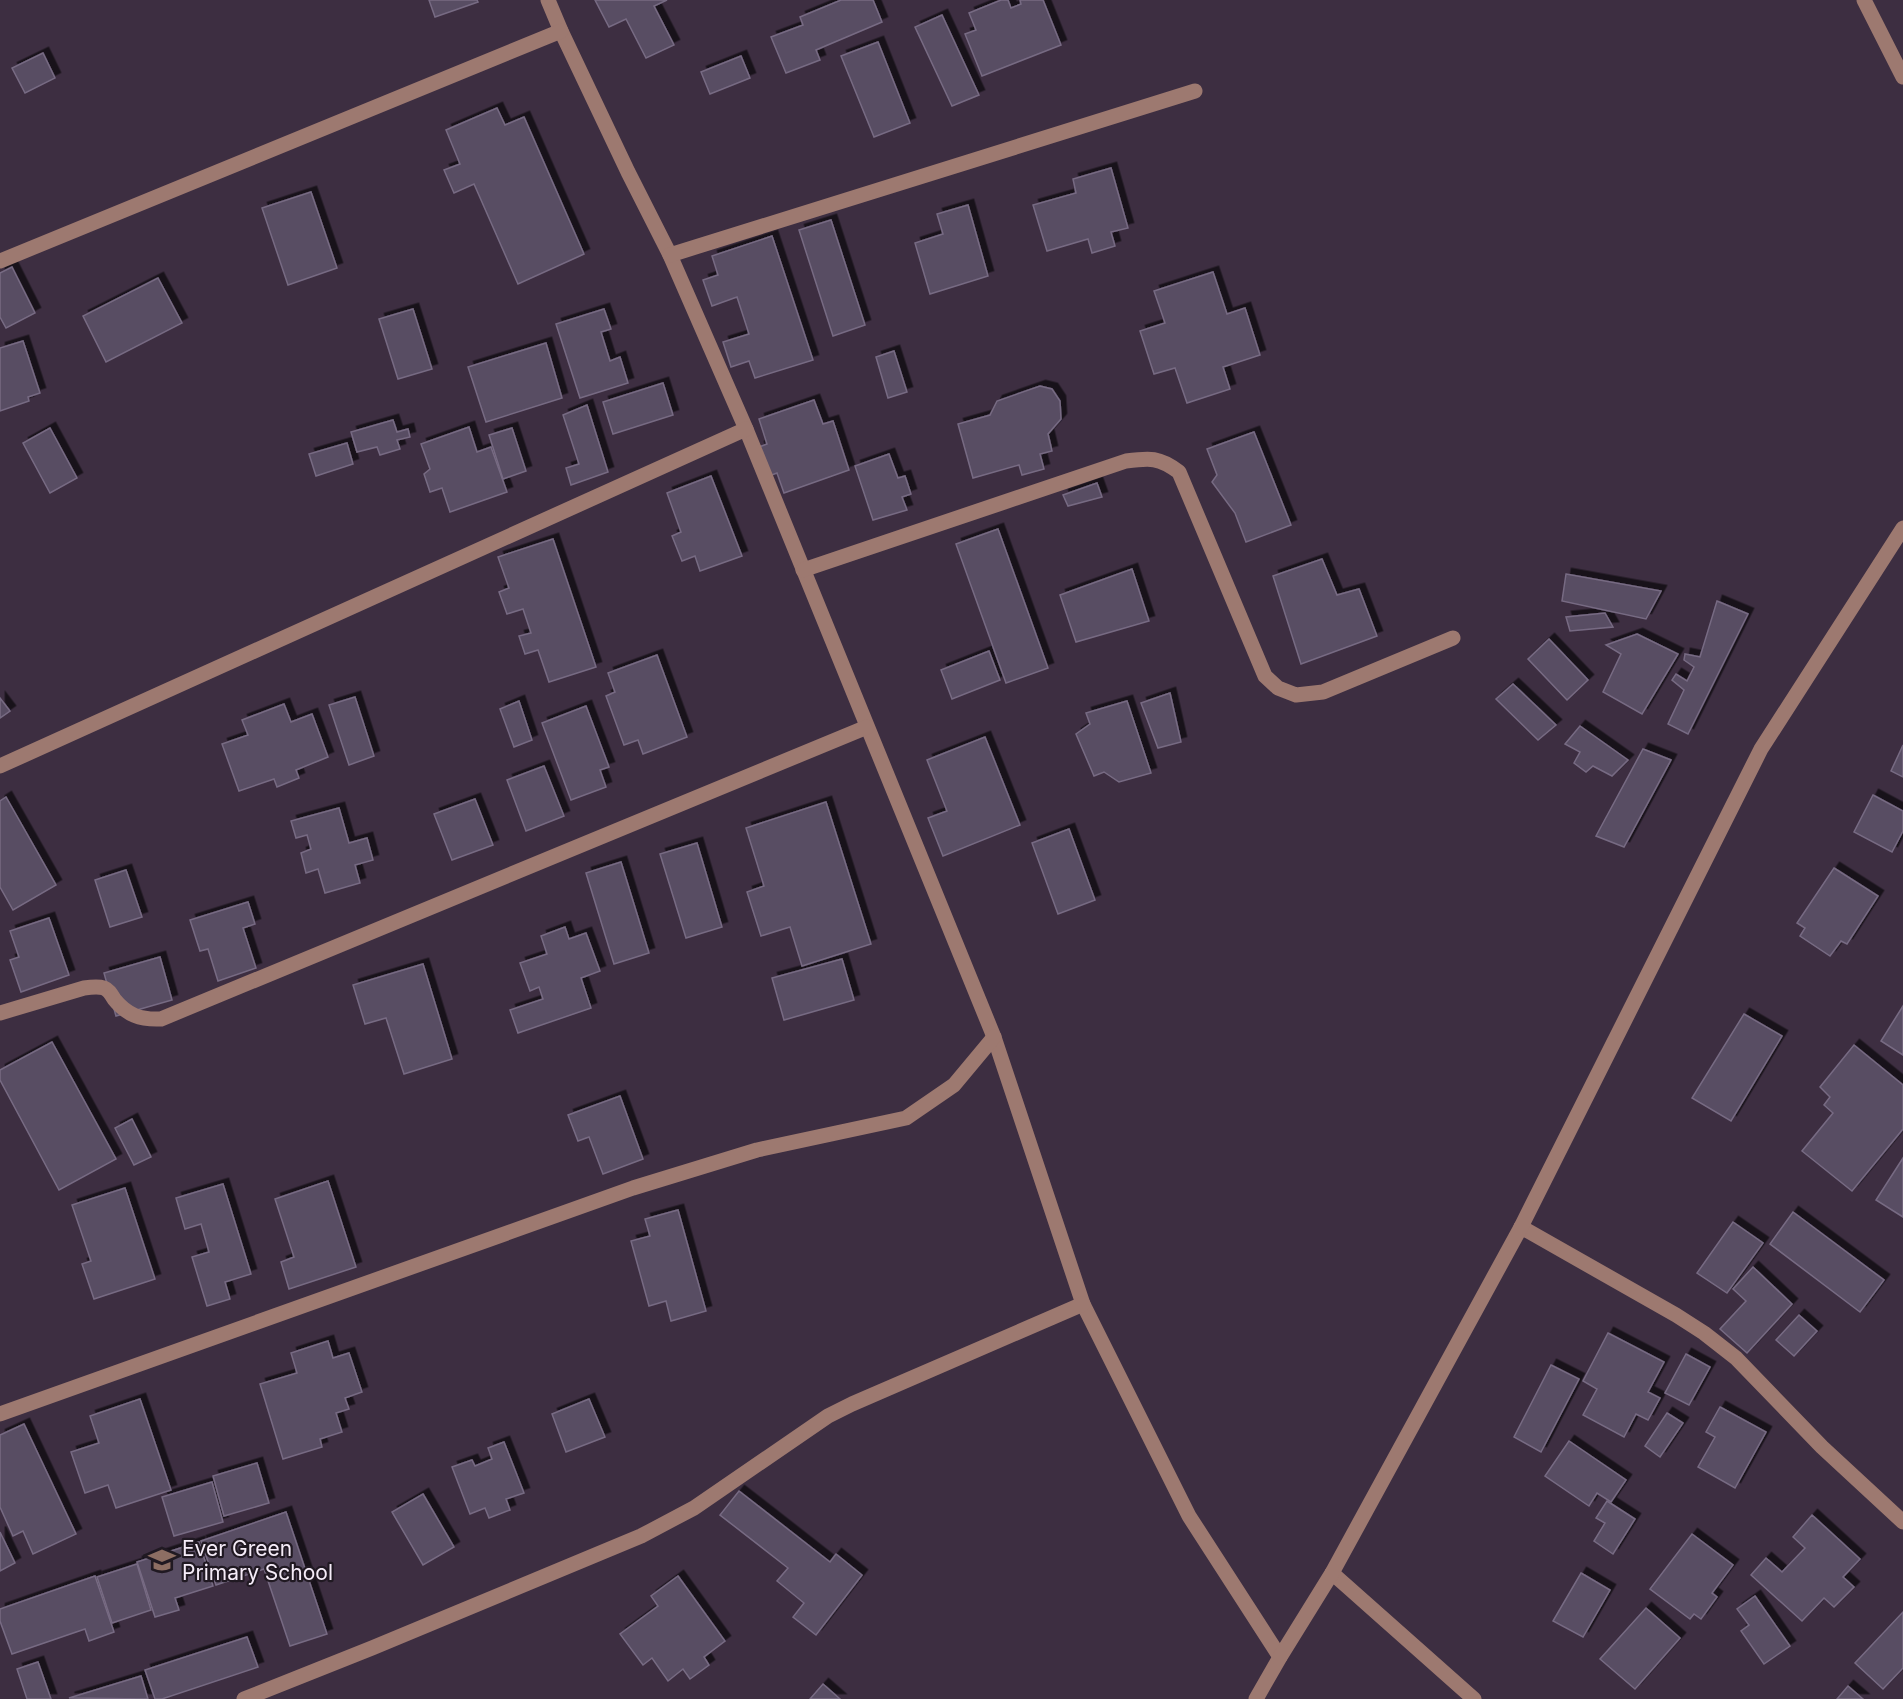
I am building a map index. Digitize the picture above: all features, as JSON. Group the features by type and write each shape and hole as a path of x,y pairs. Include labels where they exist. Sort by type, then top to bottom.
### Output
{"street":[{"path":"548,0 628,172 670,255 746,429 994,1037 1083,1304 1189,1516 1280,1657"},
{"path":"1864,0 1903,77"},
{"path":"0,261 561,31"},
{"path":"670,255 1195,91"},
{"path":"0,766 746,429"},
{"path":"803,570 1126,461 1149,458 1166,462 1179,472 1265,676 1278,688 1296,695 1323,692 1453,638"},
{"path":"1256,1699 1332,1573 1521,1227 1761,749 1903,528"},
{"path":"0,1013 84,988 95,987 108,991 122,1008 134,1016 147,1019 161,1018 867,727"},
{"path":"0,1414 653,1181 757,1150 906,1118 954,1085 994,1037"},
{"path":"1521,1227 1704,1333 1736,1358 1822,1447 1903,1521"},
{"path":"244,1699 641,1536 694,1508 828,1416 862,1399 1083,1304"},
{"path":"1332,1573 1474,1699"}],"building":[{"path":"429,0 477,0 478,2 435,17"},
{"path":"595,0 667,0 654,6 674,45 646,58 626,19 609,27"},
{"path":"841,0 873,0 882,22 816,50 820,60 786,73 771,37 803,25 800,17"},
{"path":"1001,0 1008,0 1011,8 1021,4 1020,0 1043,0 1061,45 982,76 965,34 976,30 969,13"},
{"path":"942,15 979,95 952,106 915,27"},
{"path":"878,42 910,123 874,137 841,56"},
{"path":"43,53 55,78 25,93 12,68"},
{"path":"741,56 750,78 710,94 701,72"},
{"path":"497,108 505,125 524,117 584,254 518,284 474,184 454,193 444,170 460,164 446,130"},
{"path":"1111,168 1128,228 1111,232 1115,246 1092,253 1088,239 1047,251 1033,205 1076,193 1073,179"},
{"path":"311,192 337,268 288,285 262,208"},
{"path":"968,205 988,276 930,294 915,243 943,234 937,214"},
{"path":"831,220 865,325 833,336 799,230"},
{"path":"772,236 813,360 755,378 749,361 731,367 723,342 749,334 737,297 712,306 703,280 718,275 712,256"},
{"path":"12,267 35,313 6,328 0,317 0,273"},
{"path":"1213,272 1227,314 1245,308 1260,355 1223,367 1230,389 1187,403 1175,368 1154,374 1140,331 1165,323 1154,291"},
{"path":"158,278 182,323 106,362 83,316"},
{"path":"413,309 432,369 398,379 379,319"},
{"path":"604,309 611,329 601,332 610,361 620,357 628,383 580,398 556,324"},
{"path":"23,341 40,393 28,397 29,401 0,411 0,348"},
{"path":"546,343 562,398 486,422 468,367"},
{"path":"894,351 907,392 888,398 876,357"},
{"path":"663,383 673,415 613,434 603,402"},
{"path":"1040,386 1052,389 1060,401 1061,419 1048,434 1052,451 1040,454 1044,469 1022,475 1019,465 973,478 958,424 990,415 997,401"},
{"path":"814,400 823,424 833,421 849,470 784,493 777,473 769,476 759,447 767,444 759,419"},
{"path":"587,405 608,472 571,485 566,468 579,464 563,415"},
{"path":"393,420 397,432 408,429 410,437 397,440 400,449 380,455 377,447 357,452 351,432"},
{"path":"469,427 477,452 491,447 507,492 450,512 442,488 430,492 424,474 430,469 421,444"},
{"path":"50,428 77,478 50,493 23,443"},
{"path":"512,428 526,471 503,479 489,435"},
{"path":"1254,432 1291,525 1246,542 1235,513 1212,482 1217,475 1207,449"},
{"path":"347,443 353,464 316,476 309,454"},
{"path":"889,454 898,478 905,476 911,494 902,497 907,510 873,520 855,466"},
{"path":"711,476 742,556 700,571 695,556 682,561 672,536 681,532 667,493"},
{"path":"1097,483 1102,497 1068,506 1063,495"},
{"path":"998,529 1048,668 1006,683 956,544"},
{"path":"553,539 596,667 549,682 538,650 525,654 519,636 531,633 523,609 507,614 499,592 509,588 498,557"},
{"path":"1322,559 1337,595 1359,589 1377,636 1301,664 1273,576"},
{"path":"1132,569 1149,621 1076,642 1060,595"},
{"path":"1566,574 1661,591 1646,619 1562,601"},
{"path":"1717,601 1748,614 1688,734 1668,724 1684,690 1672,680 1676,674 1687,681 1694,667 1684,660 1685,654 1700,657"},
{"path":"1605,613 1613,627 1570,631 1566,617"},
{"path":"1637,634 1678,654 1642,714 1603,692 1621,654 1606,645"},
{"path":"1549,639 1588,680 1567,700 1528,659"},
{"path":"989,651 1000,680 952,699 941,670"},
{"path":"657,655 687,737 643,754 638,740 624,745 606,696 615,692 608,673"},
{"path":"1513,684 1556,725 1538,740 1496,699"},
{"path":"1170,693 1181,742 1158,748 1141,703"},
{"path":"355,697 374,756 349,765 329,705"},
{"path":"0,698 10,711 0,718"},
{"path":"519,701 532,740 514,747 500,709"},
{"path":"1127,701 1151,773 1119,782 1104,772 1094,776 1076,734 1090,724 1086,713"},
{"path":"284,704 291,722 312,714 328,757 296,770 299,778 277,787 274,779 239,791 222,744 248,735 242,720"},
{"path":"586,706 609,767 600,770 606,787 571,800 542,723"},
{"path":"1580,726 1628,760 1612,776 1593,766 1586,772 1574,763 1580,752 1565,744"},
{"path":"985,737 1020,825 943,856 928,818 947,811 927,760"},
{"path":"1903,745 1903,777 1891,771"},
{"path":"1643,749 1671,760 1624,847 1596,836"},
{"path":"544,766 564,816 526,831 507,780"},
{"path":"1873,795 1903,811 1903,831 1892,852 1854,832"},
{"path":"6,797 56,885 13,910 0,887 0,801"},
{"path":"475,799 493,845 452,860 434,814"},
{"path":"826,802 871,944 802,966 790,927 761,936 747,892 764,886 746,828"},
{"path":"339,808 349,843 367,838 373,860 355,865 360,883 325,893 318,869 306,873 301,853 311,849 307,835 296,838 291,821"},
{"path":"1069,829 1095,900 1058,914 1032,843"},
{"path":"697,843 722,927 686,938 660,854"},
{"path":"621,862 649,953 614,964 586,873"},
{"path":"1834,868 1878,896 1847,944 1841,941 1830,956 1800,936 1805,928 1797,923"},
{"path":"126,870 142,917 110,927 95,880"},
{"path":"248,902 255,924 243,928 256,968 218,981 208,949 200,951 190,920"},
{"path":"49,918 69,975 21,992 10,960 19,957 10,931"},
{"path":"565,927 569,939 586,933 600,971 581,978 591,1008 518,1033 510,1010 543,999 539,987 530,991 520,963 547,954 541,936"},
{"path":"160,957 172,1000 116,1016 104,973"},
{"path":"842,959 854,1000 784,1020 772,978"},
{"path":"423,964 452,1059 404,1074 386,1018 365,1024 353,985"},
{"path":"1903,1006 1903,1055 1881,1041"},
{"path":"1744,1014 1782,1036 1731,1121 1692,1098"},
{"path":"52,1042 116,1159 59,1190 0,1080 0,1070"},
{"path":"1854,1045 1903,1085 1903,1129 1852,1191 1802,1151 1833,1113 1824,1105 1830,1097 1820,1087"},
{"path":"620,1096 643,1159 603,1174 589,1137 578,1141 568,1115"},
{"path":"132,1119 151,1157 134,1165 115,1128"},
{"path":"1903,1158 1903,1217 1876,1200"},
{"path":"328,1181 356,1267 289,1289 281,1262 294,1257 275,1199"},
{"path":"223,1184 251,1274 225,1282 230,1299 207,1306 192,1257 209,1252 201,1224 185,1229 176,1198"},
{"path":"125,1188 155,1279 94,1299 82,1264 91,1261 72,1205"},
{"path":"678,1210 706,1311 671,1321 666,1301 649,1306 631,1241 650,1236 645,1219"},
{"path":"1793,1212 1884,1280 1860,1312 1770,1244"},
{"path":"1733,1222 1763,1243 1727,1293 1697,1273"},
{"path":"1753,1267 1792,1304 1747,1353 1720,1329 1746,1301 1733,1289"},
{"path":"1799,1315 1817,1331 1794,1356 1776,1340"},
{"path":"1608,1333 1664,1362 1648,1392 1660,1398 1648,1420 1636,1414 1624,1437 1583,1415 1597,1389 1583,1381"},
{"path":"328,1341 333,1358 349,1353 362,1392 345,1398 349,1409 336,1413 342,1432 320,1439 322,1447 283,1459 260,1384 297,1373 291,1353"},
{"path":"1686,1354 1710,1367 1689,1405 1665,1393"},
{"path":"1551,1365 1579,1379 1541,1452 1514,1437"},
{"path":"140,1399 171,1490 116,1508 108,1485 85,1493 71,1452 99,1443 90,1416"},
{"path":"589,1399 605,1437 566,1452 552,1414"},
{"path":"1720,1407 1766,1432 1735,1488 1698,1467 1715,1437 1706,1432"},
{"path":"1667,1413 1683,1423 1660,1457 1645,1446"},
{"path":"24,1424 76,1534 33,1554 23,1531 13,1536 0,1507 0,1435"},
{"path":"1569,1441 1626,1480 1611,1502 1597,1493 1589,1506 1545,1476"},
{"path":"504,1442 524,1493 506,1499 510,1510 489,1518 485,1508 470,1514 452,1467 472,1460 475,1466 492,1459 488,1448"},
{"path":"257,1463 269,1503 224,1516 213,1476"},
{"path":"212,1482 223,1522 174,1536 162,1497"},
{"path":"739,1491 830,1562 836,1554 862,1575 816,1635 793,1617 804,1603 777,1581 788,1568 720,1515"},
{"path":"423,1494 454,1547 423,1565 392,1512"},
{"path":"1607,1501 1635,1519 1613,1554 1594,1541 1605,1523 1596,1518"},
{"path":"286,1512 327,1634 290,1646 264,1569 216,1585 201,1541"},
{"path":"1812,1515 1860,1559 1843,1577 1854,1587 1834,1607 1824,1598 1802,1621 1751,1575 1766,1558 1782,1572 1805,1548 1793,1537"},
{"path":"0,1532 15,1563 0,1571"},
{"path":"1692,1534 1733,1565 1712,1593 1717,1597 1701,1619 1694,1614 1690,1619 1650,1589"},
{"path":"199,1542 213,1586 175,1598 179,1610 155,1617 137,1562"},
{"path":"137,1564 151,1610 112,1623 97,1577"},
{"path":"1581,1573 1610,1590 1583,1637 1553,1621"},
{"path":"95,1576 114,1632 89,1641 85,1629 12,1654 0,1621 0,1609"},
{"path":"678,1576 725,1641 704,1657 709,1665 690,1679 683,1669 668,1681 652,1658 643,1665 620,1634 658,1606 651,1596"},
{"path":"1755,1596 1790,1646 1764,1664 1741,1631 1749,1625 1737,1609"},
{"path":"1646,1608 1680,1638 1635,1689 1600,1659"},
{"path":"1903,1612 1903,1668 1883,1689 1855,1663"},
{"path":"247,1637 258,1667 162,1699 155,1699 145,1670"},
{"path":"38,1662 51,1699 27,1699 17,1669"},
{"path":"141,1676 148,1699 69,1698"},
{"path":"823,1684 840,1699 810,1699"},
{"path":"1848,1686 1863,1699 1837,1699"}],"place":[{"name":"Ever Green Primary School","path":"162,1560"}]}
